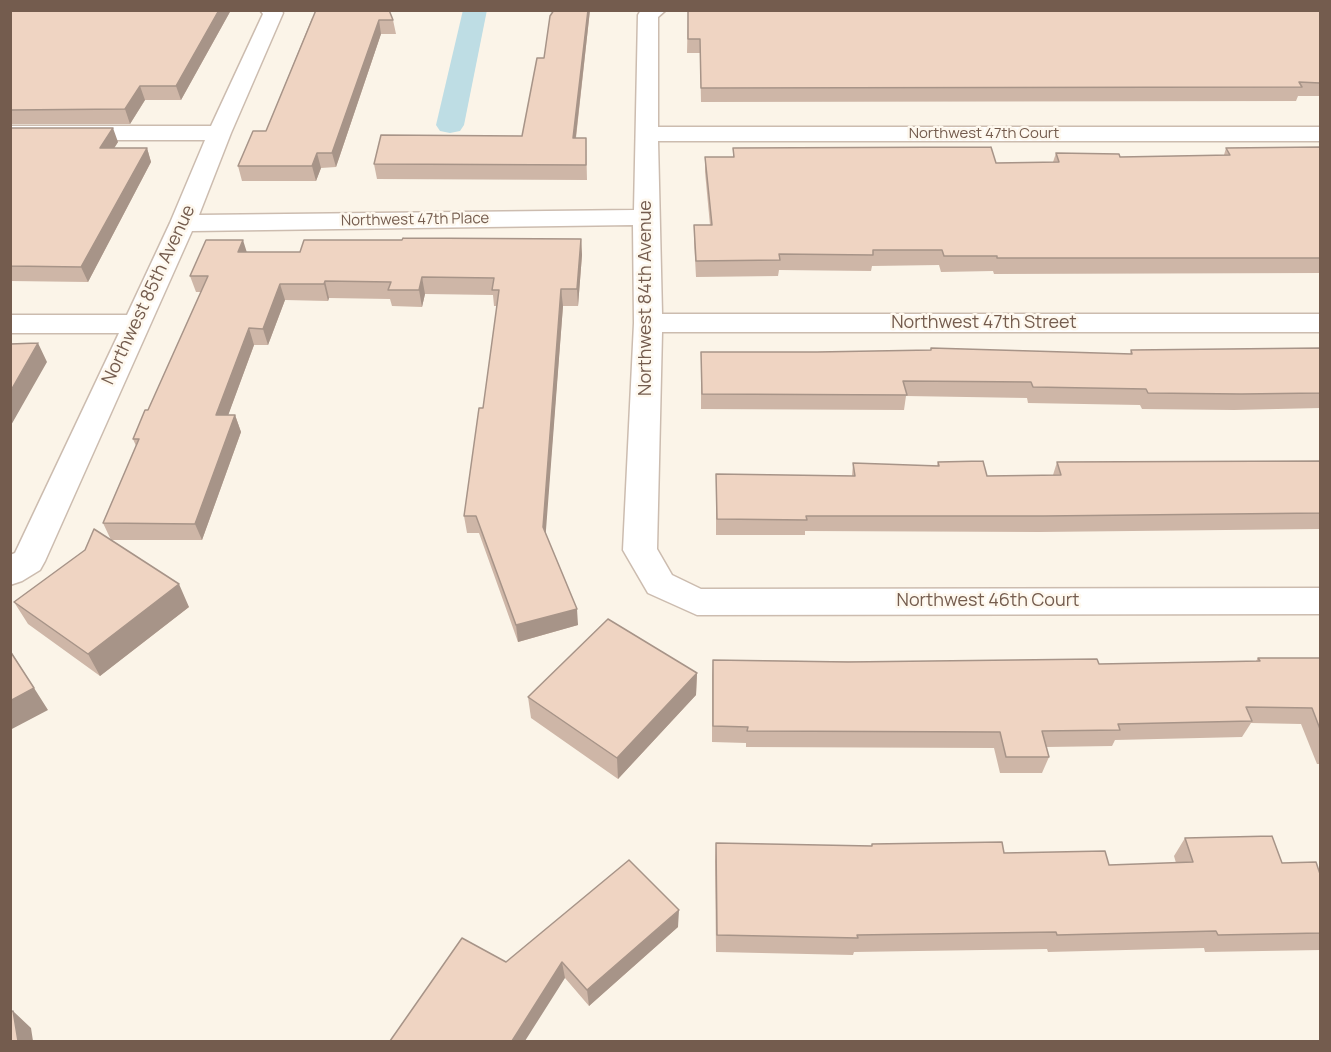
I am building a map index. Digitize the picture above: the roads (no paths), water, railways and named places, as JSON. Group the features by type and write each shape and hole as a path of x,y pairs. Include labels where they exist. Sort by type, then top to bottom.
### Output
{"street":[{"name":"Northwest 85th Avenue","path":"10,572 28,561 183,223 219,133 273,13 270,10"},
{"name":"Northwest 84th Avenue","path":"656,10 648,15 646,217 648,323 640,550 660,584"},
{"path":"10,134 219,133"},
{"name":"Northwest 47th Court","path":"648,134 1320,134"},
{"name":"Northwest 47th Place","path":"183,223 646,217"},
{"name":"Northwest 47th Street","path":"648,323 1320,323"},
{"path":"10,324 135,324"},
{"name":"Northwest 46th Court","path":"660,584 697,602 1320,601"}],"waterway":[{"path":"450,125 475,10"}]}
